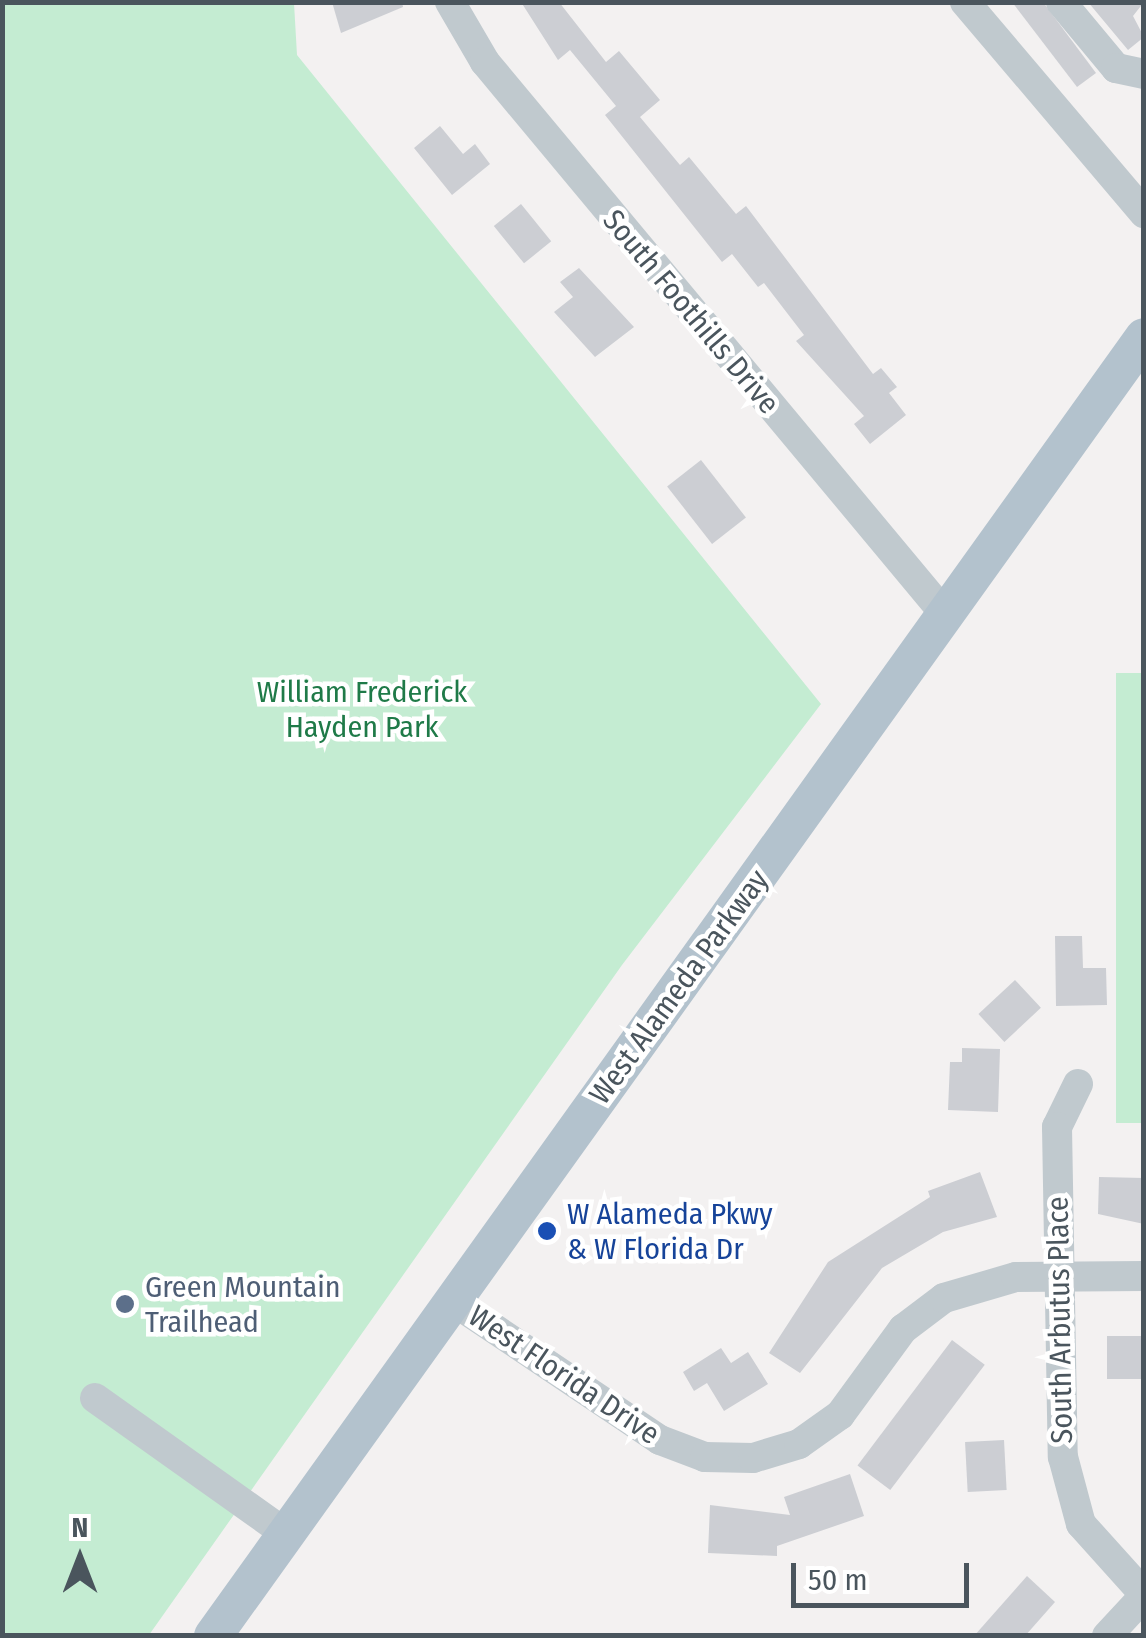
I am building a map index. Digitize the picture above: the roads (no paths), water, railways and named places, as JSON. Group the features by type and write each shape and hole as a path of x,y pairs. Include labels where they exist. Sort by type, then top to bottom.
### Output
{"main road":[{"name":"West Alameda Parkway","path":"213,1636 1144,337"}],"street":[{"name":"South Foothills Drive","path":"450,2 485,62 944,613"},
{"path":"966,2 1144,213"},
{"path":"1061,2 1116,68 1144,74"},
{"name":"South Arbutus Place","path":"1078,1084 1057,1128 1060,1424 1072,1502 1106,1560 1144,1595"},
{"name":"West Florida Drive","path":"453,1301 660,1440 705,1457 753,1458 799,1444 840,1415 903,1329 944,1298 990,1280 1144,1276"},
{"path":"94,1398 284,1533"},
{"path":"1107,1636 1144,1595"}],"place":[{"name":"W Alameda Pkwy & W Florida Dr","path":"547,1231"},
{"name":"Green Mountain Trailhead","path":"125,1304"}],"park label":[{"name":"William Frederick Hayden Park","path":"362,709"}]}
